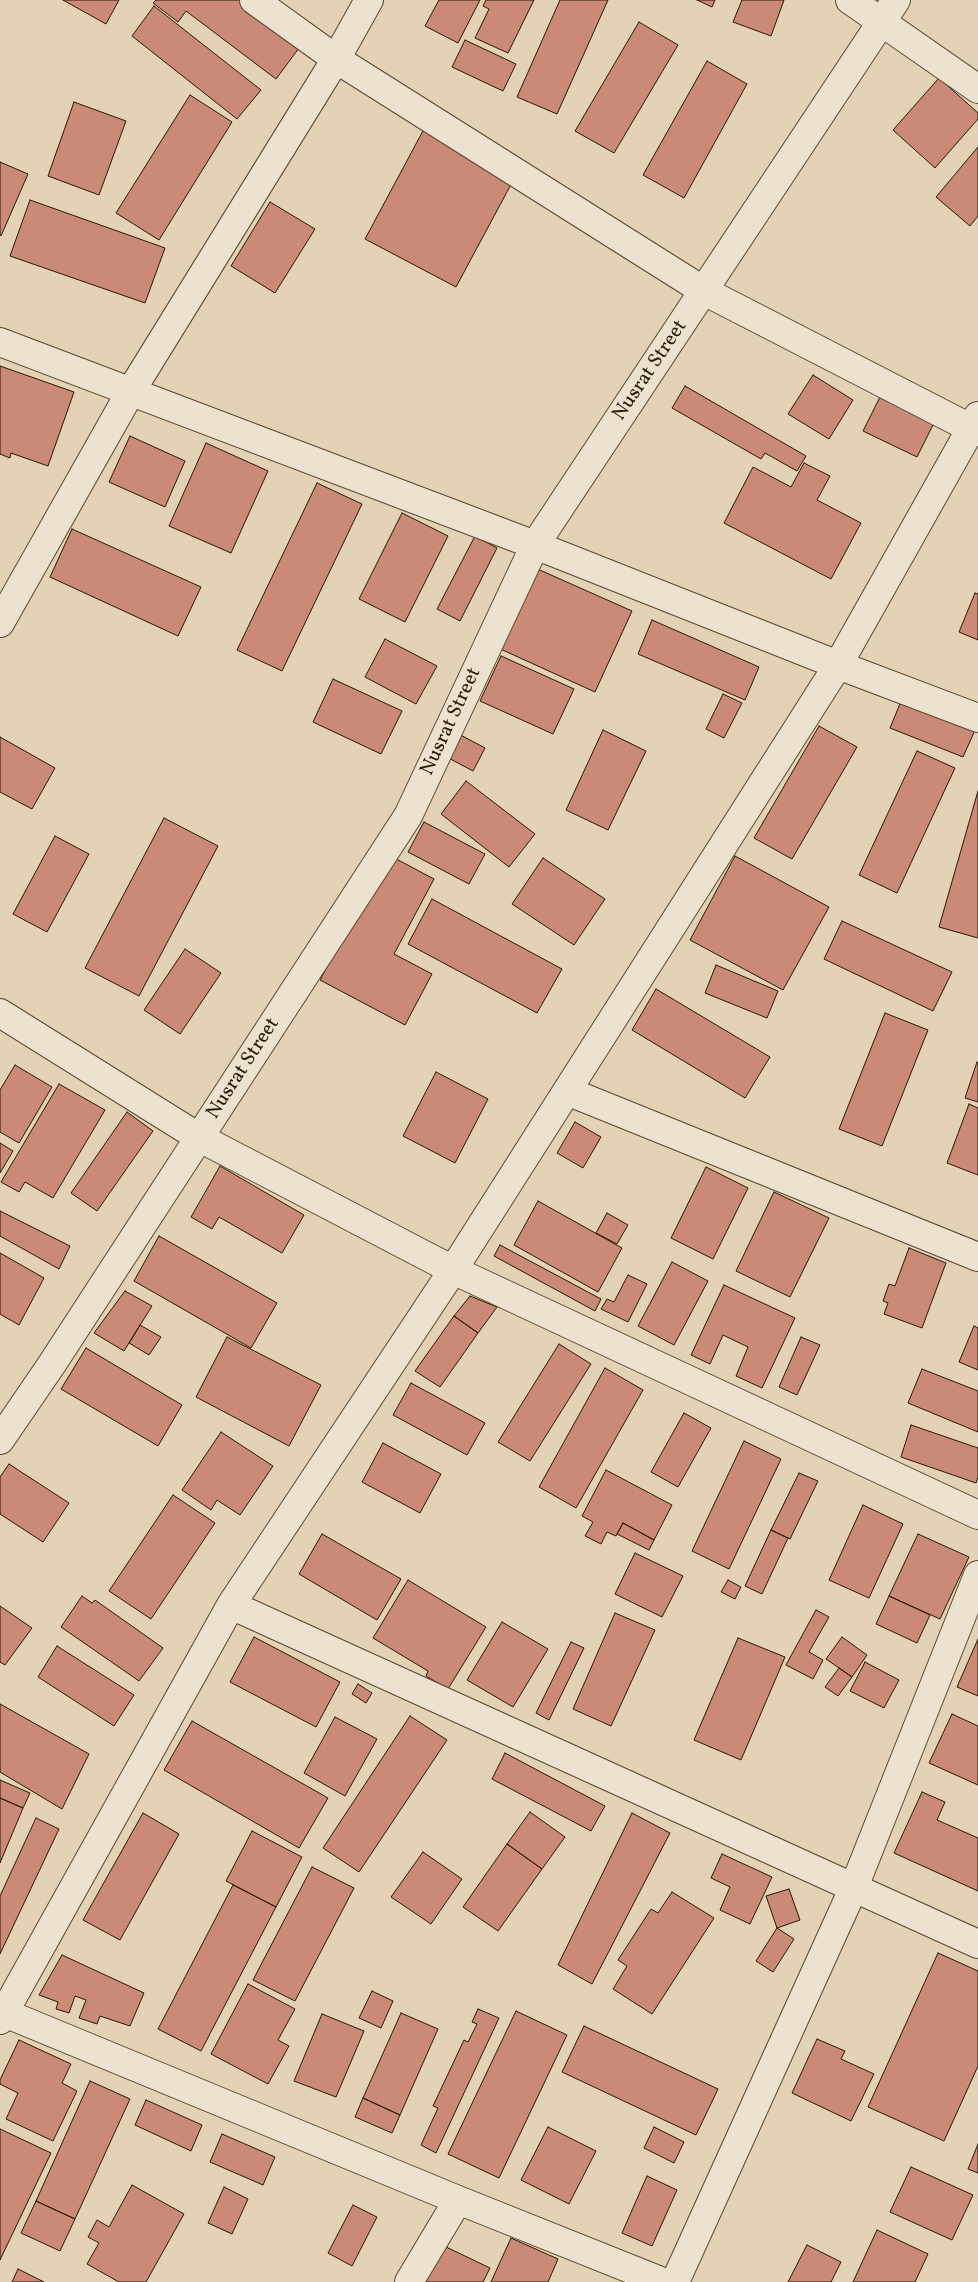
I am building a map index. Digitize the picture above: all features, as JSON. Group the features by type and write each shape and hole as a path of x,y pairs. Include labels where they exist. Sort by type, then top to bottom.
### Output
{"street":[{"path":"254,0 336,59 704,291 975,425 838,665 453,1270 231,1605 1,2014 663,2282"},
{"path":"0,623 131,391 336,59 369,0"},
{"path":"850,0 889,11 978,89"},
{"name":"Nusrat Street","path":"0,1440 200,1138 408,816 535,545 889,11"},
{"path":"0,342 535,545 838,665 978,718"},
{"path":"0,1013 200,1138 453,1270 978,1515"},
{"path":"567,1091 978,1257"},
{"path":"676,2282 854,1888 978,1575"},
{"path":"231,1605 978,1944"},
{"path":"409,2282 458,2200"}],"building":[{"path":"63,0 119,0 106,24"},
{"path":"156,0 243,0 302,44 276,79 186,11 178,22 153,3"},
{"path":"439,0 480,0 458,43 425,26"},
{"path":"486,0 534,0 508,53 475,38 489,9 483,6"},
{"path":"560,0 608,0 557,114 517,97"},
{"path":"697,0 715,0 712,7"},
{"path":"742,0 784,0 771,36 733,22"},
{"path":"154,6 261,90 237,119 132,36"},
{"path":"639,22 678,45 614,153 575,131"},
{"path":"465,40 516,64 503,91 452,67"},
{"path":"707,61 747,84 684,198 643,175"},
{"path":"939,78 978,113 978,119 935,168 893,130"},
{"path":"190,95 232,122 159,240 116,213"},
{"path":"74,102 126,121 99,195 48,176"},
{"path":"424,129 515,177 456,287 365,239"},
{"path":"978,147 978,216 970,226 936,197"},
{"path":"0,162 28,174 1,236 0,235"},
{"path":"30,200 165,248 145,303 10,256"},
{"path":"270,202 315,229 275,293 231,266"},
{"path":"0,366 74,392 48,466 11,453 10,458 0,454"},
{"path":"813,375 853,400 829,439 788,414"},
{"path":"685,386 806,456 797,471 765,453 761,459 672,408"},
{"path":"882,393 936,419 917,457 863,431"},
{"path":"130,436 185,461 165,507 109,482"},
{"path":"206,443 268,471 231,553 169,526"},
{"path":"804,463 830,476 817,500 861,523 831,579 724,523 753,467 791,487"},
{"path":"317,483 362,504 282,671 237,650"},
{"path":"402,513 448,536 405,622 359,599"},
{"path":"72,529 201,587 178,636 50,577"},
{"path":"475,536 497,548 460,621 437,609"},
{"path":"533,567 632,611 595,692 496,647"},
{"path":"975,593 978,594 978,640 959,632"},
{"path":"652,620 759,667 745,700 638,654"},
{"path":"385,639 437,666 416,704 365,677"},
{"path":"501,656 574,689 553,734 480,701"},
{"path":"333,679 402,711 381,754 313,722"},
{"path":"723,694 742,703 724,738 706,729"},
{"path":"902,699 976,728 963,757 890,728"},
{"path":"819,726 857,747 792,859 754,838"},
{"path":"603,730 646,751 608,830 566,810"},
{"path":"453,731 485,748 473,771 441,754"},
{"path":"0,737 55,768 32,809 0,792"},
{"path":"917,751 955,768 897,893 859,875"},
{"path":"466,781 535,834 509,867 441,814"},
{"path":"978,791 978,938 939,927"},
{"path":"164,818 218,846 139,996 85,968"},
{"path":"424,822 485,854 469,884 408,852"},
{"path":"55,836 89,854 47,932 13,914"},
{"path":"387,854 434,879 394,954 432,974 405,1025 320,980"},
{"path":"735,856 829,907 783,990 690,940"},
{"path":"543,858 605,899 574,945 512,904"},
{"path":"432,899 562,969 537,1013 408,944"},
{"path":"842,921 952,972 933,1011 824,959"},
{"path":"185,949 221,973 180,1034 144,1010"},
{"path":"716,965 778,991 767,1018 705,993"},
{"path":"656,989 770,1057 745,1098 632,1030"},
{"path":"885,1013 928,1030 882,1146 839,1129"},
{"path":"978,1063 978,1102 965,1098"},
{"path":"15,1065 52,1087 19,1143 0,1132 0,1090"},
{"path":"436,1072 488,1099 455,1163 403,1136"},
{"path":"59,1084 105,1110 53,1198 25,1182 19,1192 1,1182"},
{"path":"969,1104 978,1108 978,1175 947,1163"},
{"path":"127,1112 153,1131 97,1211 71,1193"},
{"path":"575,1122 601,1137 583,1168 557,1153"},
{"path":"0,1143 13,1151 0,1173"},
{"path":"220,1166 304,1215 282,1253 219,1217 212,1229 191,1217"},
{"path":"706,1167 748,1188 713,1259 671,1238"},
{"path":"774,1192 829,1218 790,1297 736,1271"},
{"path":"538,1201 622,1248 598,1292 514,1245"},
{"path":"0,1211 70,1246 59,1269 0,1236"},
{"path":"607,1213 628,1225 617,1244 596,1233"},
{"path":"159,1236 277,1303 251,1348 134,1281"},
{"path":"500,1245 601,1299 595,1311 494,1256"},
{"path":"909,1248 946,1263 922,1328 884,1314 888,1303 883,1301 889,1284 895,1286"},
{"path":"0,1253 44,1278 19,1325 0,1314"},
{"path":"672,1262 708,1281 674,1345 638,1326"},
{"path":"628,1275 647,1284 628,1322 601,1309 607,1299 614,1302"},
{"path":"724,1285 795,1318 762,1388 736,1376 748,1347 723,1335 710,1364 691,1355"},
{"path":"125,1291 152,1306 124,1351 94,1333"},
{"path":"470,1296 497,1307 478,1333 454,1316"},
{"path":"454,1316 478,1333 440,1387 415,1371"},
{"path":"140,1325 161,1337 149,1355 129,1343"},
{"path":"974,1326 978,1328 978,1370 959,1362"},
{"path":"227,1337 321,1385 289,1446 196,1397"},
{"path":"801,1337 820,1345 797,1395 779,1387"},
{"path":"559,1344 591,1364 530,1461 498,1442"},
{"path":"86,1348 182,1405 158,1446 61,1389"},
{"path":"605,1368 643,1390 576,1508 539,1487"},
{"path":"922,1369 978,1391 978,1432 908,1403"},
{"path":"411,1383 485,1423 467,1455 393,1415"},
{"path":"684,1413 711,1428 678,1487 651,1472"},
{"path":"911,1425 978,1448 978,1477 976,1483 901,1457"},
{"path":"221,1432 273,1466 240,1515 217,1500 211,1510 182,1490"},
{"path":"744,1441 781,1459 729,1569 692,1551"},
{"path":"383,1443 441,1474 420,1513 362,1482"},
{"path":"9,1464 69,1503 43,1542 0,1514 0,1477"},
{"path":"606,1470 672,1505 654,1540 623,1523 616,1536 607,1532 601,1544 585,1536 593,1522 582,1516"},
{"path":"799,1473 818,1481 790,1539 771,1530"},
{"path":"173,1495 215,1523 151,1619 109,1591"},
{"path":"863,1505 903,1524 869,1598 829,1580"},
{"path":"623,1523 654,1540 649,1550 617,1534"},
{"path":"771,1530 788,1538 762,1594 745,1586"},
{"path":"322,1534 401,1579 377,1620 299,1574"},
{"path":"918,1534 969,1557 940,1619 889,1596"},
{"path":"635,1553 683,1576 662,1617 615,1594"},
{"path":"408,1580 486,1627 448,1689 426,1676 428,1671 373,1638"},
{"path":"728,1580 741,1587 735,1599 721,1592"},
{"path":"82,1596 92,1603 95,1600 163,1648 139,1681 61,1627"},
{"path":"889,1596 930,1615 917,1643 876,1624"},
{"path":"0,1606 32,1628 5,1665 0,1662"},
{"path":"816,1610 829,1617 809,1652 823,1660 813,1679 786,1665"},
{"path":"615,1613 655,1630 611,1726 573,1709"},
{"path":"502,1622 548,1649 513,1707 467,1680"},
{"path":"254,1637 340,1682 316,1727 230,1682"},
{"path":"842,1637 867,1655 852,1677 826,1659"},
{"path":"738,1638 785,1657 741,1760 694,1740"},
{"path":"978,1639 978,1696 957,1687"},
{"path":"571,1642 584,1648 549,1720 536,1713"},
{"path":"57,1646 134,1695 114,1726 38,1677"},
{"path":"865,1662 899,1680 884,1708 850,1691"},
{"path":"839,1668 852,1677 838,1696 825,1687"},
{"path":"358,1684 372,1693 366,1703 352,1694"},
{"path":"0,1704 89,1754 62,1809 0,1772"},
{"path":"952,1714 978,1726 978,1785 929,1763"},
{"path":"410,1716 447,1740 359,1872 323,1848"},
{"path":"335,1717 377,1739 345,1796 304,1773"},
{"path":"192,1721 328,1798 299,1848 164,1770"},
{"path":"505,1753 605,1806 591,1831 492,1779"},
{"path":"0,1780 30,1793 23,1808 0,1798"},
{"path":"922,1792 945,1802 937,1820 978,1838 978,1891 894,1853"},
{"path":"0,1798 23,1808 0,1863"},
{"path":"530,1812 565,1837 542,1869 507,1844"},
{"path":"143,1813 179,1834 120,1940 83,1920"},
{"path":"632,1813 670,1833 592,1984 558,1965"},
{"path":"36,1818 59,1829 0,1954 0,1896"},
{"path":"252,1831 302,1857 276,1907 226,1881"},
{"path":"507,1844 542,1869 498,1931 463,1907"},
{"path":"423,1852 462,1879 431,1924 391,1897"},
{"path":"722,1854 772,1877 750,1924 720,1910 730,1887 711,1878"},
{"path":"312,1867 354,1888 295,2001 253,1980"},
{"path":"233,1885 276,1907 201,2051 158,2029"},
{"path":"789,1889 800,1920 777,1928 766,1896"},
{"path":"672,1892 714,1918 652,2014 613,1989 627,1966 618,1960 651,1909 658,1913"},
{"path":"777,1928 794,1939 773,1972 756,1961"},
{"path":"938,1953 978,1971 978,2066 944,2141 868,2107"},
{"path":"62,1955 144,1993 130,2026 100,2016 97,2024 79,2018 86,2000 75,1996 69,2013 56,2009 58,2002 39,1995"},
{"path":"248,1984 295,2009 278,2040 289,2046 268,2084 211,2054"},
{"path":"372,1991 393,2001 381,2028 359,2018"},
{"path":"478,2009 499,2018 436,2153 421,2145 438,2108 433,2106 464,2040 468,2042 477,2024 472,2022"},
{"path":"516,2011 567,2035 499,2178 448,2154"},
{"path":"401,2013 438,2029 400,2115 363,2098"},
{"path":"322,2014 364,2031 336,2097 294,2081"},
{"path":"584,2026 718,2089 696,2135 562,2072"},
{"path":"817,2039 845,2051 841,2059 874,2074 851,2121 792,2093"},
{"path":"19,2040 71,2064 62,2083 77,2091 53,2141 6,2119 18,2093 0,2084 0,2080"},
{"path":"90,2081 130,2099 75,2219 36,2201"},
{"path":"363,2098 400,2115 392,2133 355,2117"},
{"path":"146,2100 202,2125 191,2151 135,2125"},
{"path":"548,2127 596,2151 569,2204 521,2180"},
{"path":"654,2127 684,2142 674,2163 644,2148"},
{"path":"0,2129 51,2153 0,2260"},
{"path":"222,2134 275,2157 263,2185 210,2162"},
{"path":"978,2144 978,2173 968,2169"},
{"path":"911,2167 973,2195 952,2240 890,2212"},
{"path":"647,2176 677,2190 652,2246 622,2233"},
{"path":"132,2185 184,2214 146,2282 119,2282 87,2264 99,2243 88,2237 97,2220 109,2227"},
{"path":"224,2187 248,2199 232,2234 208,2223"},
{"path":"36,2201 75,2219 60,2251 21,2233"},
{"path":"353,2205 377,2217 352,2266 328,2253"},
{"path":"877,2230 928,2254 915,2282 853,2282"},
{"path":"511,2238 558,2259 548,2282 491,2282"},
{"path":"442,2245 490,2268 483,2282 424,2282"},
{"path":"807,2245 841,2262 831,2282 788,2282"},
{"path":"18,2269 44,2282 12,2282"}]}
